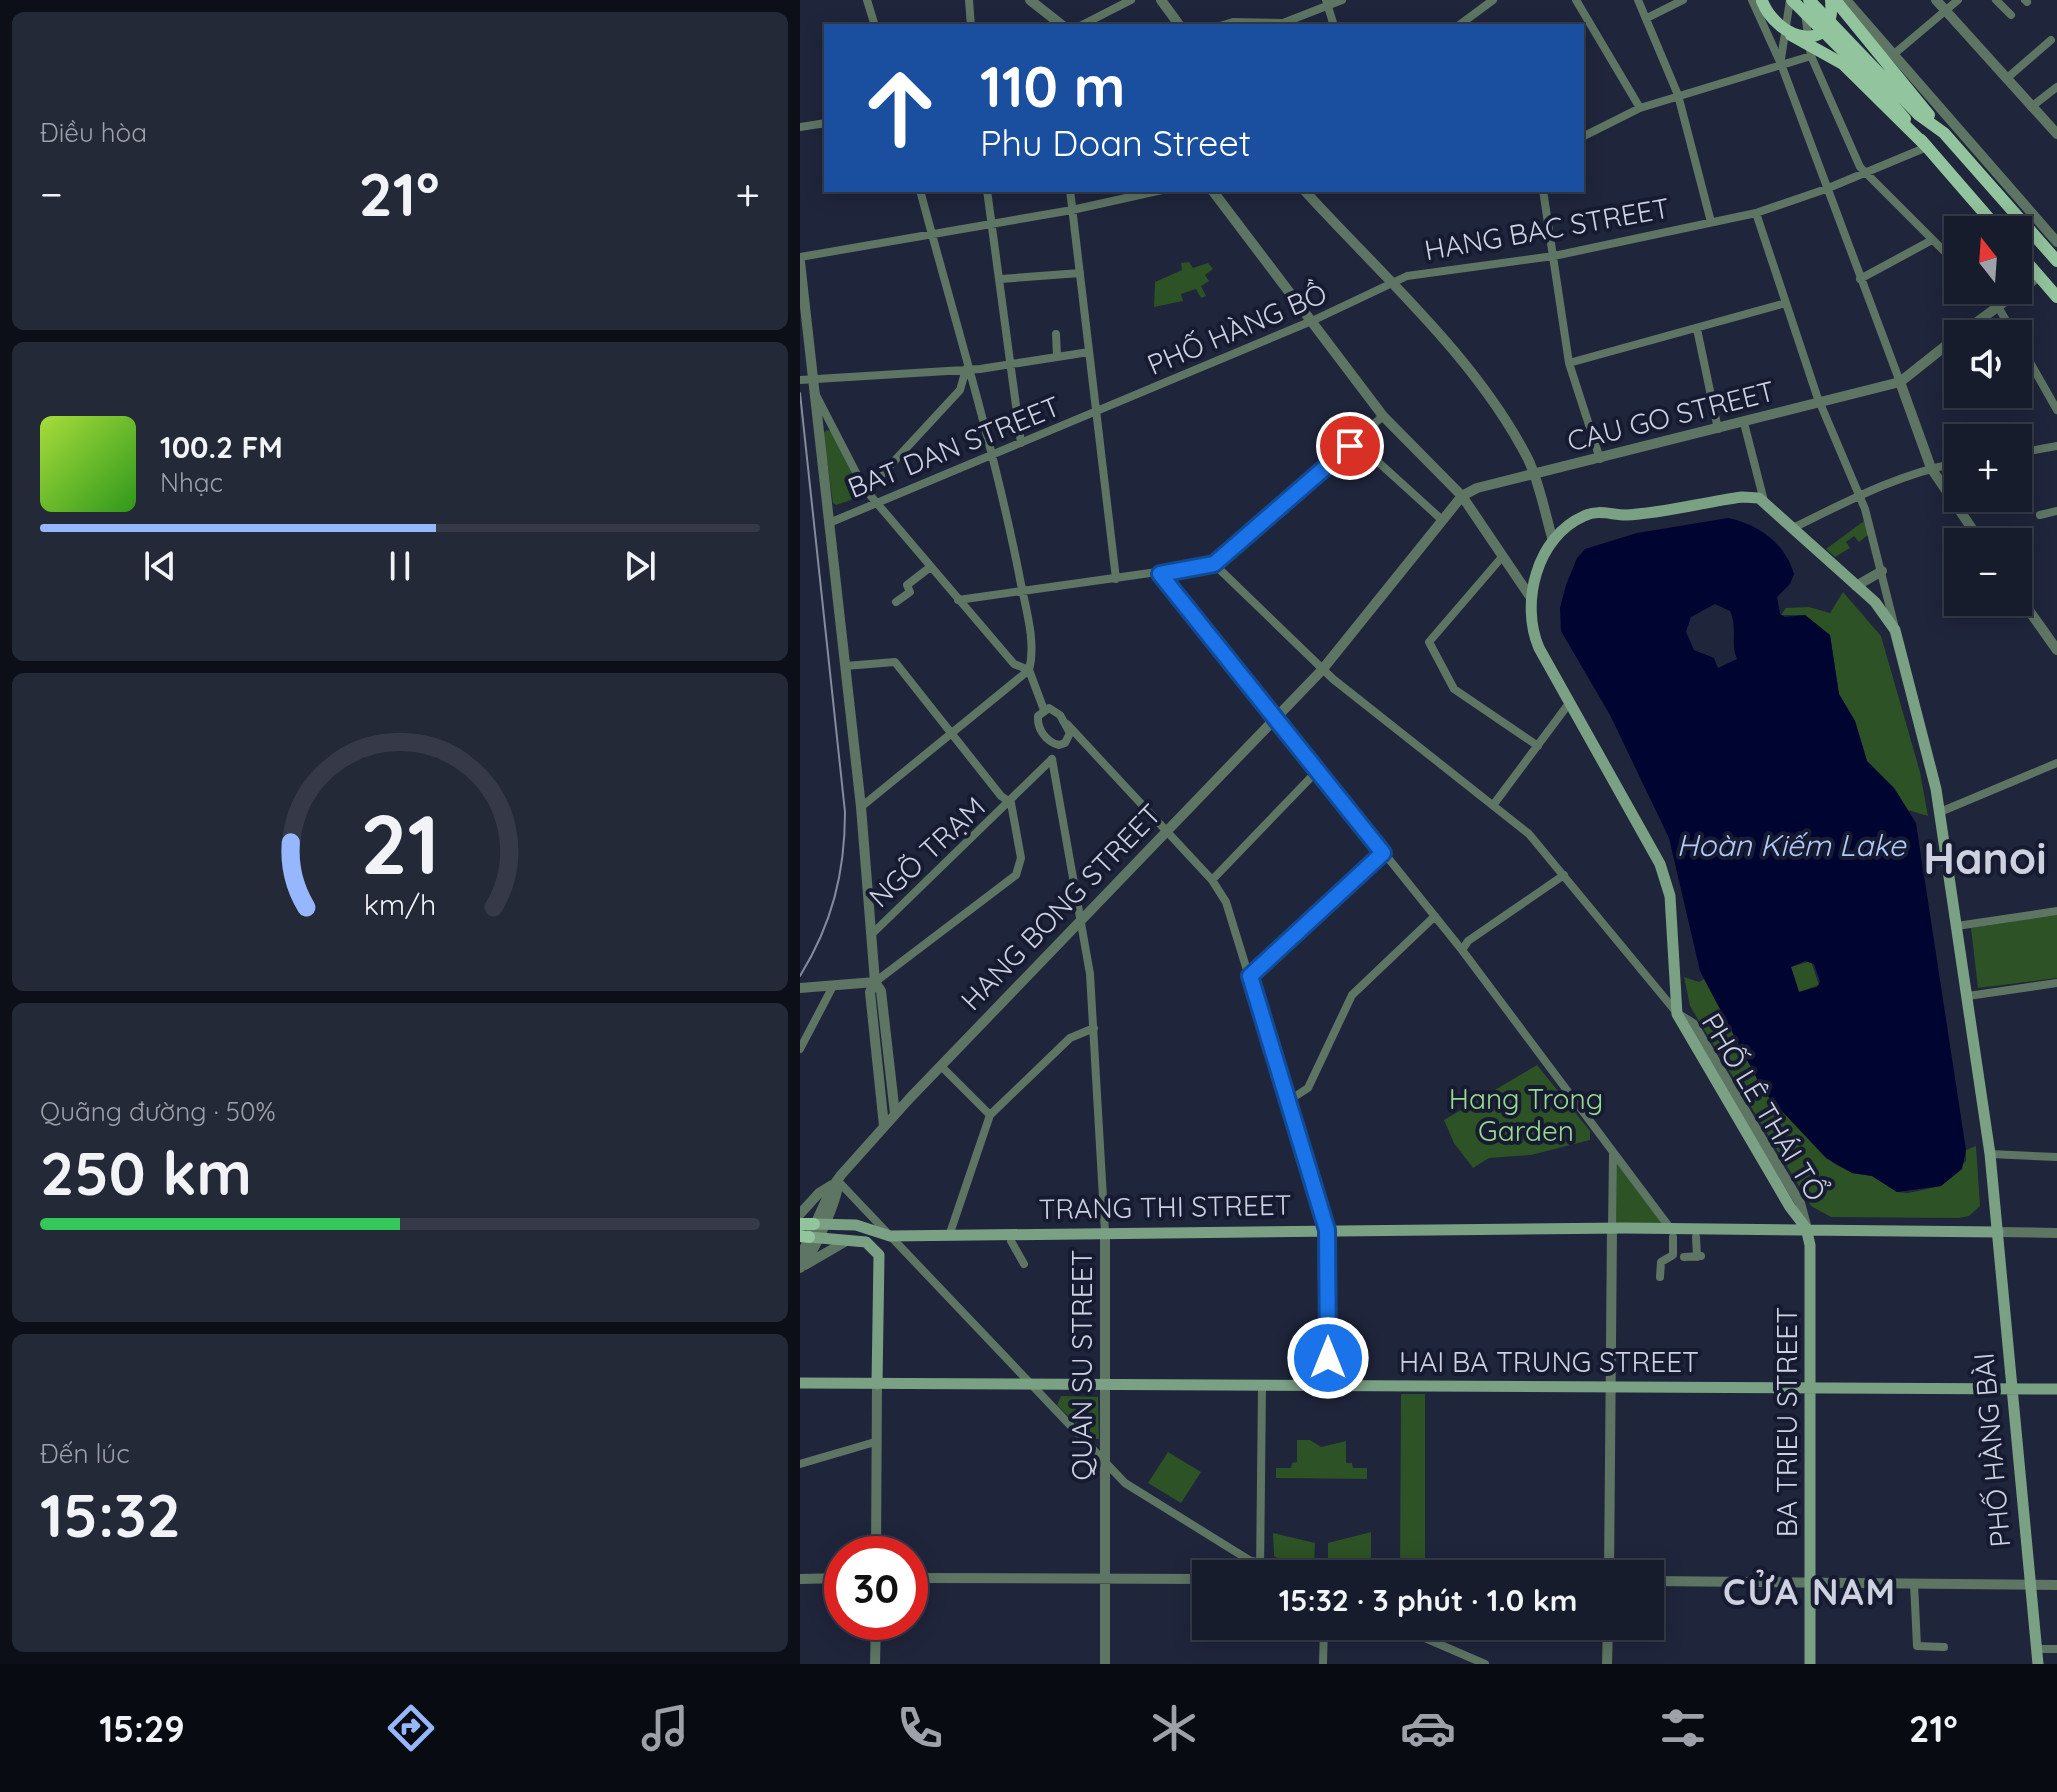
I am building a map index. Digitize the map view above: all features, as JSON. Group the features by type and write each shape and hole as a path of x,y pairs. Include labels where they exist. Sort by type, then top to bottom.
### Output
{"main road":[{"path":"1762,0 1779,27 1843,64 1927,147"},
{"path":"1791,0 1872,81 1987,216"},
{"path":"1809,0 1944,133 2057,261"},
{"path":"1833,0 1922,112"},
{"path":"1791,35 1805,38 1819,33 1829,20 1833,0"},
{"path":"2032,268 2057,297"},
{"path":"1806,1228 1790,1207 1677,1014 1673,918 1660,864 1534,637 1529,616 1529,595 1553,541 1574,521 1593,513 1626,515 1747,497 1764,501 1881,609 1895,630"},
{"name":"PHỐ HÀNG BÀI","path":"1895,630 1940,812 1990,1154 2028,1585 2038,1664"},
{"path":"800,1224 813,1232 866,1242 879,1255 877,1384"},
{"name":"TRANG THI STREET","path":"813,1232 856,1225 890,1236 1612,1228 1671,1232 1806,1228 1998,1232"},
{"name":"BA TRIEU STREET","path":"1806,1228 1810,1245 1810,1664"},
{"name":"HAI BA TRUNG STREET","path":"800,1383 2057,1389"}],"street":[{"path":"867,0 874,24"},
{"path":"969,0 971,24"},
{"path":"1030,0 1060,24"},
{"path":"1084,24 1131,0"},
{"path":"1161,0 1179,24"},
{"path":"1226,24 1283,23 1342,0"},
{"path":"1461,24 1493,0"},
{"path":"1576,0 1640,108"},
{"path":"1638,0 1678,95 1711,222"},
{"path":"1647,18 1683,0"},
{"path":"1752,0 1781,64 1931,468 1972,528"},
{"path":"1781,64 1783,31 1791,0"},
{"path":"1809,0 1805,14 1811,56 1865,174 1944,252"},
{"path":"1846,0 2057,242"},
{"path":"1936,0 2057,134"},
{"path":"1894,54 1958,0"},
{"path":"1996,0 2011,15"},
{"path":"1328,4 1333,24"},
{"path":"2006,79 2051,40"},
{"path":"1584,136 1640,108 1811,56"},
{"path":"2031,107 2057,87"},
{"path":"800,127 824,123"},
{"name":"HANG BAC STREET","path":"1394,285 1422,271 1554,256 1756,213 1865,174 1927,147"},
{"path":"864,488 873,484 960,390 966,369 965,353 921,192"},
{"path":"987,192 994,223 1021,443"},
{"path":"1070,192 1116,579"},
{"path":"895,1114 881,991 875,982 861,807 800,260 1153,192"},
{"path":"1214,192 1314,320 1383,416 1462,496 1529,595"},
{"path":"1306,192 1394,285 1490,398 1528,459 1553,541"},
{"path":"1543,192 1569,363 1600,459"},
{"path":"1756,213 1819,403 1858,495 1882,571 1895,630"},
{"path":"1860,279 1932,240"},
{"path":"1001,279 1080,273"},
{"path":"1978,320 2039,276"},
{"name":"PHỐ HÀNG BỒ","path":"1097,413 1394,285"},
{"path":"1569,363 1786,303"},
{"path":"1997,305 2006,320"},
{"path":"1697,329 1718,429"},
{"path":"1056,334 1057,356"},
{"path":"1900,382 1944,347"},
{"path":"800,380 813,385 1011,364 1089,352"},
{"path":"2032,366 2057,410"},
{"path":"966,369 974,385 1022,589 1032,657 1029,670 1044,710 1038,722 1052,743 1059,745 1069,738 1067,724"},
{"name":"CAU GO STREET","path":"1462,496 1477,488 1900,382"},
{"path":"813,385 864,488 929,568 1014,664 1029,670"},
{"name":"BAT DAN STREET","path":"829,523 1097,413"},
{"path":"958,600 1214,564 1383,416"},
{"path":"1744,423 1764,501"},
{"path":"1355,441 1441,519"},
{"path":"2032,450 2057,446"},
{"path":"1793,528 1858,495 1944,466"},
{"name":"HANG BONG STREET","path":"802,1263 836,1182 884,1126 1322,670 1462,496"},
{"path":"2040,515 2057,511"},
{"path":"1502,557 1429,642 1454,689 1538,746"},
{"path":"1214,564 1322,670 1529,834 1677,1014"},
{"path":"896,602 910,592 907,585 929,568"},
{"path":"1856,586 1882,571"},
{"path":"1160,574 1462,950 1671,1232 1673,1255 1661,1262 1660,1277"},
{"path":"2032,615 2057,650"},
{"path":"845,666 893,660 1001,796 1011,803 1021,858 1016,875 875,982 870,992 884,1126"},
{"path":"861,807 1029,670"},
{"path":"1494,804 1570,702"},
{"path":"1044,710 1055,709 1212,880 1226,902 1327,1230 1327,1384"},
{"name":"NGÕ TRẠM","path":"873,933 1011,803 1013,796 1052,759"},
{"name":"QUAN SU STREET","path":"1052,759 1082,922 1094,1028 1105,1232 1105,1664"},
{"path":"1940,812 2057,763"},
{"path":"1212,880 1318,770"},
{"path":"1250,976 1383,853"},
{"path":"1462,950 1468,941 1564,875"},
{"path":"1957,926 2057,911"},
{"path":"1288,1101 1308,1088 1352,995 1435,916"},
{"path":"800,988 875,982"},
{"path":"1968,996 2057,983"},
{"path":"800,1049 833,986"},
{"path":"950,1233 990,1115 1070,1038 1094,1028"},
{"path":"941,1066 990,1115"},
{"path":"1609,1560 1613,1152"},
{"path":"1990,1154 2057,1157"},
{"path":"800,1214 819,1193 836,1182 1125,1483 1249,1560"},
{"path":"1998,1232 2057,1233"},
{"path":"1684,1257 1699,1256 1696,1237"},
{"path":"802,1263 850,1238"},
{"path":"1011,1241 1024,1264"},
{"path":"876,1536 877,1384"},
{"path":"1260,1560 1262,1387"},
{"path":"800,1464 875,1442"},
{"path":"800,1579 824,1578"},
{"path":"928,1578 1192,1579"},
{"path":"1664,1581 2057,1585"},
{"path":"1914,1583 1917,1646 1944,1647"},
{"path":"875,1664 876,1640"},
{"path":"1323,1664 1324,1640"},
{"path":"1429,1640 1485,1664"},
{"path":"1607,1664 1608,1640"},
{"path":"2037,1649 2057,1649"}],"green space":[{"path":"1189,262 1193,268 1208,263 1213,269 1205,275 1209,281 1201,286 1206,296 1201,298 1196,289 1181,294 1183,301 1154,307 1155,282 1182,270 1181,263"},
{"path":"831,431 861,492 859,497 836,505 833,503 823,433"},
{"path":"1864,521 1868,535 1859,542 1854,536 1846,542 1850,548 1835,557 1826,549"},
{"path":"1843,592 1881,636 1920,772 1928,816 1908,810 1894,788 1867,761 1855,721 1839,694 1830,635 1805,615 1781,615 1786,608 1809,607 1830,613"},
{"path":"2057,914 2057,978 1978,988 1971,928"},
{"path":"1811,961 1819,985 1799,992 1791,967"},
{"path":"1684,977 1699,982 1704,979 1764,1092 1833,1163 1852,1173 1872,1176 1897,1192 1908,1193 1941,1186 1966,1161 1966,1150 1976,1146 1980,1206 1969,1216 1959,1218 1831,1217 1811,1206 1690,1006"},
{"name":"Hang Trong Garden","path":"1537,1065 1590,1131 1590,1140 1531,1155 1489,1158 1473,1168 1454,1143 1444,1120"},
{"path":"1616,1161 1663,1225 1616,1224"},
{"path":"1401,1394 1425,1394 1425,1560 1400,1560"},
{"path":"1061,1396 1098,1397 1099,1439 1091,1439 1057,1405"},
{"path":"1297,1440 1310,1440 1321,1447 1346,1441 1346,1463 1352,1463 1353,1468 1367,1468 1367,1479 1276,1478 1276,1468 1291,1468 1292,1463 1297,1462"},
{"path":"1168,1452 1201,1472 1181,1503 1148,1483"},
{"path":"1371,1532 1371,1560 1328,1560 1328,1543"},
{"path":"1273,1533 1315,1543 1314,1560 1281,1560 1274,1556"}],"water":[{"name":"Hoàn Kiếm Lake","path":"1728,518 1760,530 1784,553 1794,574 1790,584 1777,597 1780,614 1785,617 1805,615 1830,635 1839,694 1855,721 1867,761 1894,788 1916,823 1966,1150 1962,1169 1941,1186 1897,1192 1872,1176 1852,1173 1826,1158 1764,1092 1700,971 1669,838 1610,715 1561,631 1560,608 1577,558 1585,549 1637,533","holes":["1715,604 1730,611 1737,659 1718,668 1714,658 1694,650 1686,632 1691,617","1805,961 1814,964 1820,982 1817,987 1799,992 1791,967"]}],"railway":[{"path":"800,393 845,812 842,856 834,897 821,937 800,976"}],"district":[{"name":"Hanoi","path":"1985,859"},
{"name":"CỬA NAM","path":"1810,1592"}],"route":[{"path":"1328,1358 1327,1230 1323,1208 1250,976 1383,853 1160,574 1214,564 1225,557 1350,446"}]}
